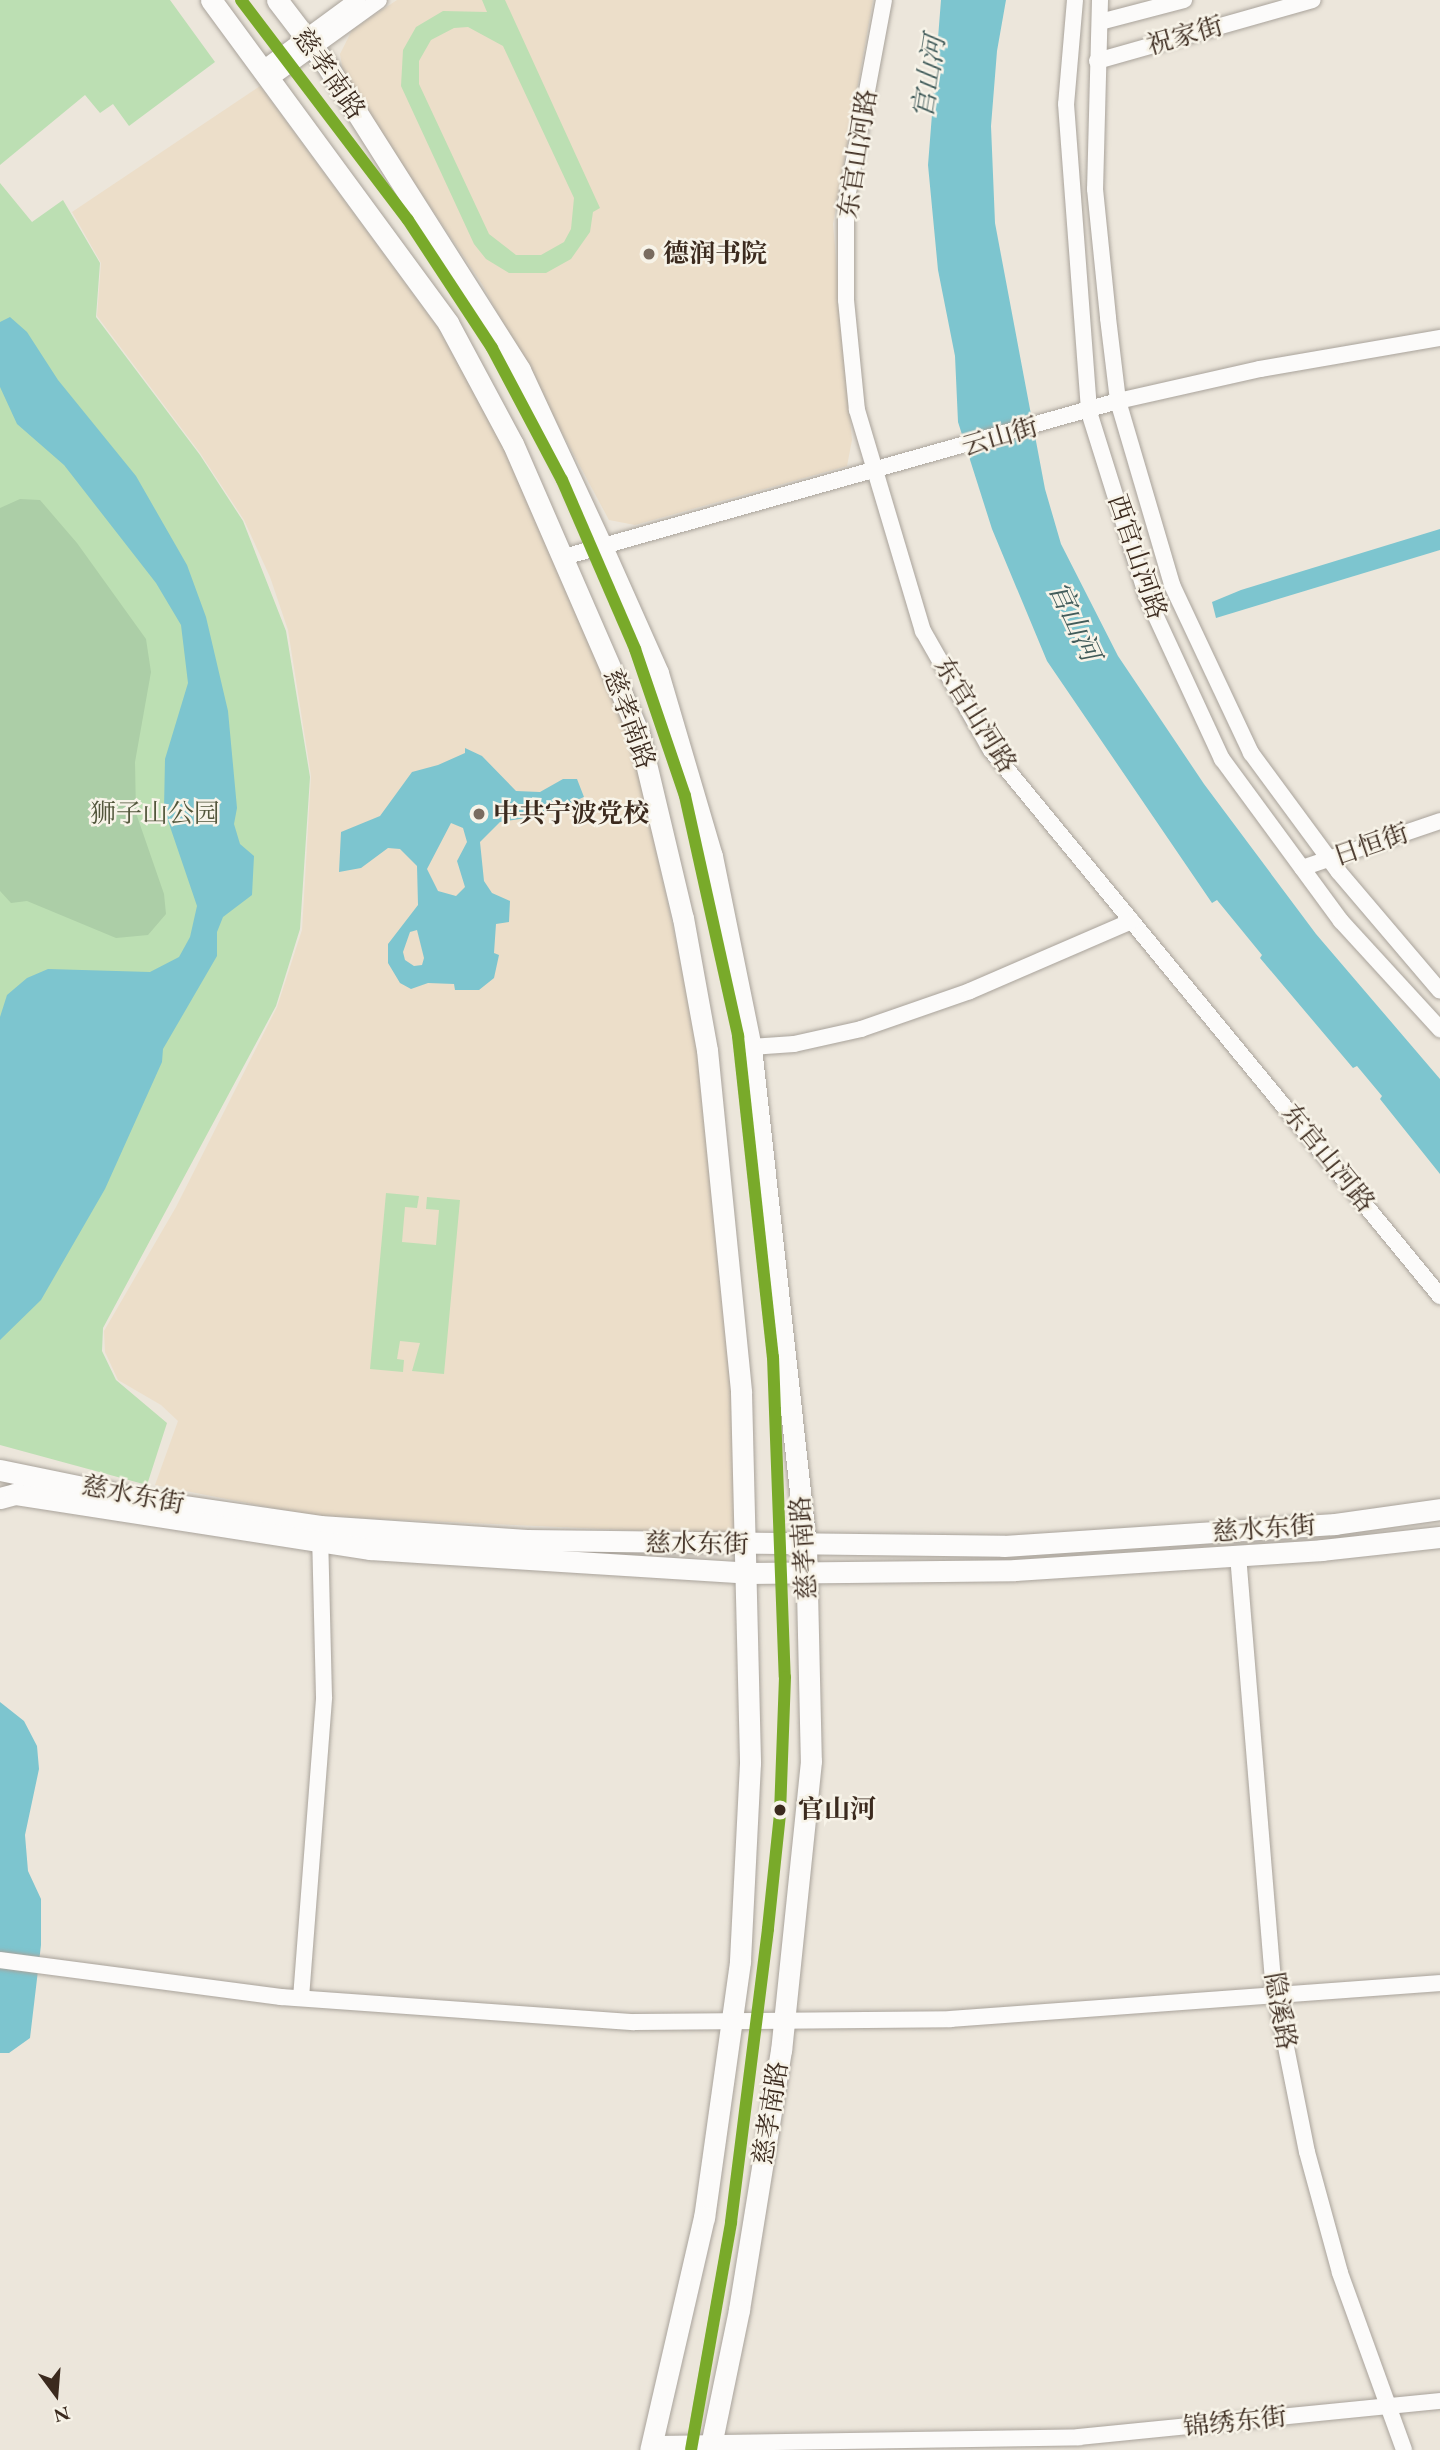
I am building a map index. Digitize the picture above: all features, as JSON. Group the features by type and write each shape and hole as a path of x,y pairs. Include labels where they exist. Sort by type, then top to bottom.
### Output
{"main road":[{"name":"慈孝南路","path":"211,0 448,323 513,444 639,734 685,931 709,1063 740,1392 748,1573 750,1763 740,1962 704,2217 650,2447"},
{"name":"慈孝南路","path":"277,0 308,41 520,370 602,547 658,673 712,856 751,1047 806,1546 811,1761 784,2021 739,2311 711,2447"},
{"name":"慈水东街","path":"0,1469 320,1534 527,1540 806,1546 1004,1546 1335,1524 1440,1508"},
{"name":"慈水东街","path":"0,1498 15,1494 320,1534 748,1573 1015,1570 1238,1555 1440,1536"}],"street":[{"path":"267,74 357,0"},
{"path":"308,41 379,0"},
{"name":"东官山河路","path":"884,0 846,203 846,300 856,410 923,631 991,750 1440,1296"},
{"name":"西官山河路","path":"1075,0 1066,104 1088,412 1147,597 1217,746 1341,922 1440,1029"},
{"name":"西官山河路","path":"1100,0 1096,189 1118,401 1172,585 1214,681 1251,753 1330,858 1440,991"},
{"name":"祝家街","path":"1100,22 1184,0"},
{"name":"祝家街","path":"1097,61 1313,0"},
{"name":"云山街","path":"564,557 936,456 1118,401 1260,369 1440,338"},
{"name":"日恒街","path":"1302,868 1440,821"},
{"path":"751,1047 794,1044 861,1029 970,991 1132,921"},
{"path":"302,1998 324,1697 320,1534"},
{"name":"隐溪路","path":"1238,1555 1276,1997 1307,2152 1336,2260 1404,2450"},
{"path":"0,1961 302,1998 634,2022 951,2019 1440,1983"},
{"name":"锦绣东街","path":"650,2447 1079,2444 1440,2401"}],"shaded area":[{"name":"德润书院","path":"397,0 873,0 833,224 852,440 847,466 635,525 609,520 482,284 344,78 340,54 352,30"},
{"name":"中共宁波党校","path":"260,86 438,328 506,450 631,737 701,1055 733,1389 739,1535 314,1516 155,1485 178,1421 161,1405 118,1380 105,1352 104,1331 176,1207 277,1007 302,930 311,776 288,630 270,577 244,520 200,453 97,316 101,263 72,212"}],"green space":[{"path":"0,0 170,0 215,62 129,126 113,104 100,113 85,95 0,165"},
{"path":"482,0 505,0 600,208 593,212 590,232 571,259 546,273 509,273 486,259 474,244 401,86 403,50 416,27 443,11 487,12","holes":["468,27 503,46 574,198 571,229 564,242 541,255 516,255 489,234 419,84 419,61 431,40 454,28"]},
{"name":"狮子山公园","path":"0,183 32,222 63,200 100,263 96,317 200,455 243,521 286,631 310,777 300,929 276,1006 103,1328 102,1351 116,1380 167,1423 147,1485 0,1445"},
{"path":"20,499 40,500 77,543 146,639 151,672 135,762 136,813 164,894 166,914 148,935 116,938 27,901 11,903 0,891 0,508"},
{"path":"386,1193 419,1196 417,1208 405,1207 402,1242 436,1245 439,1210 426,1209 427,1197 460,1200 444,1374 412,1371 420,1343 400,1341 397,1359 404,1360 403,1372 370,1369"}],"water":[{"path":"941,0 1006,0 997,51 991,126 995,223 1045,489 1061,544 1118,656 1204,784 1316,934 1440,1079 1440,1174 1357,1066 1353,1068 1260,958 1262,955 1217,900 1212,903 1047,661 992,529 958,422 955,356 938,270 928,165"},
{"path":"10,317 27,332 58,380 136,476 187,565 206,617 228,711 237,808 234,824 240,844 254,856 252,895 223,917 217,932 217,956 163,1049 162,1062 105,1189 41,1300 0,1340 0,1017 7,995 27,978 48,969 150,972 179,957 190,937 197,906 164,809 165,759 188,683 181,625 156,583 64,465 17,424 0,387 0,322"},
{"path":"1440,529 1440,550 1216,618 1212,602 1241,590"},
{"path":"465,748 482,756 516,791 540,792 563,779 577,779 584,797 540,816 500,822 480,842 484,881 492,893 510,901 509,922 496,924 494,953 499,955 494,978 479,990 455,990 454,984 428,983 411,989 400,983 388,963 388,944 418,905 417,866 400,849 388,848 361,868 339,872 341,832 380,816 412,772 438,765 465,753","holes":["451,823 463,828 467,842 457,861 465,887 456,896 438,891 427,869","417,930 424,958 422,965 414,966 405,960 403,952 410,932"]},
{"path":"0,1702 24,1721 37,1746 39,1769 25,1835 28,1871 41,1899 41,1945 30,2038 9,2053 0,2053"}],"transit line":[{"path":"241,0 408,220 492,348 562,480 635,649 685,796 738,1036 773,1357 785,1677 780,1814 768,1929 731,2223 691,2450"}],"place":[{"name":"德润书院","path":"649,254"},
{"name":"中共宁波党校","path":"479,814"},
{"name":"官山河","path":"780,1810"}]}
